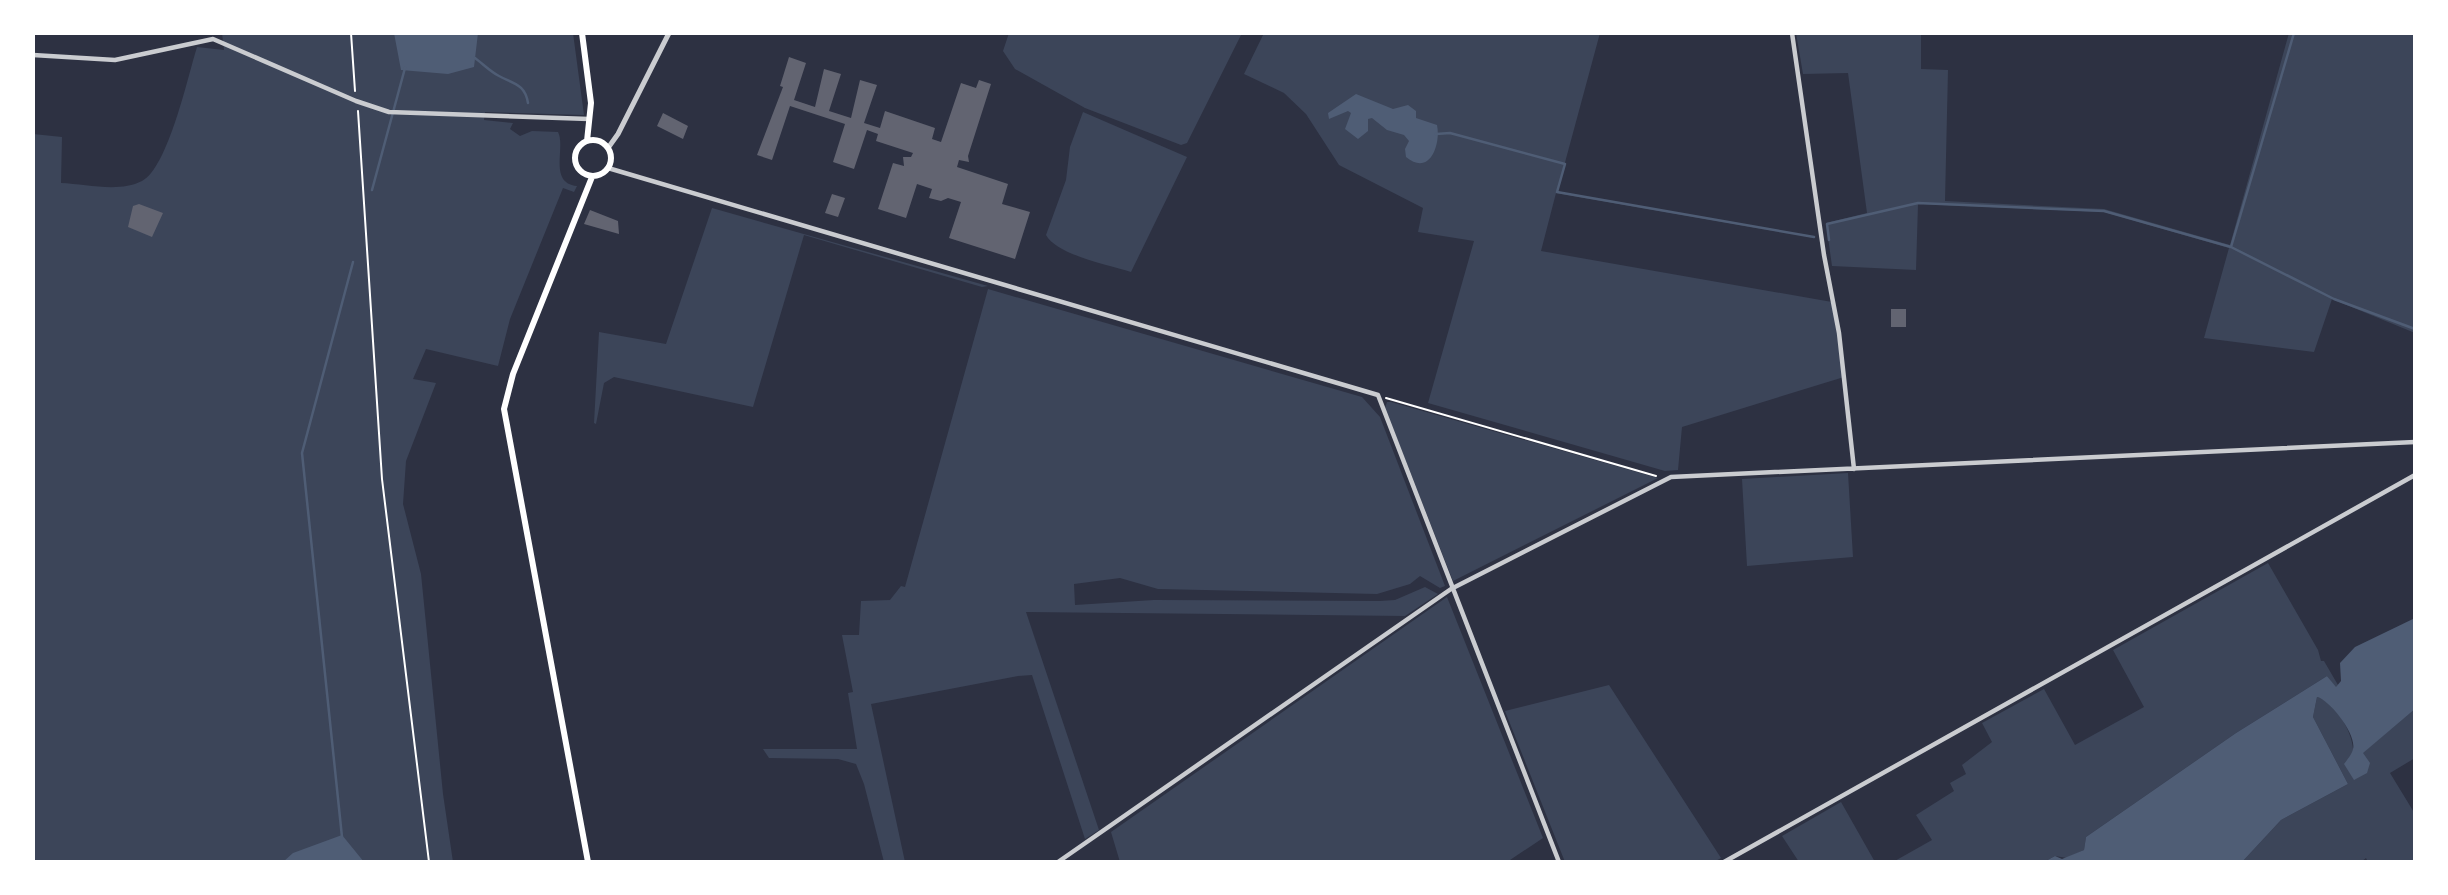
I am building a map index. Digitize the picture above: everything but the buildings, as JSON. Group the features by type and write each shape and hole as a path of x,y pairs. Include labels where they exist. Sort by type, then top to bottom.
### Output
{"main road":[{"path":"582,33 591,103 587,141"},
{"path":"587,141 598,141 608,148 611,158 608,168 601,175 592,177 578,170 574,160 576,150 587,141"},
{"path":"588,862 504,410 513,374 592,177"}],"street":[{"path":"608,148 618,134 669,33"},
{"path":"1792,33 1824,255 1839,333 1854,469"},
{"path":"33,55 115,60 213,36 356,101 398,114 590,119"},
{"path":"608,168 1378,395 1559,862"},
{"path":"1058,862 1451,589 1671,477 2415,442"},
{"path":"1724,862 2415,475"}],"path":[{"path":"351,33 356,101 360,118 366,278 381,465 429,862"},
{"path":"1378,395 1657,476 1671,477"}],"shaded area":[{"path":"222,33 573,33 584,115 485,112 484,120 513,123 510,129 520,136 532,131 558,132 560,172 568,183 577,186 574,192 563,188 510,319 498,366 426,349 413,379 436,383 406,461 403,504 421,574 443,794 453,862 33,862 33,134 62,137 61,183 123,187 142,181 151,173 168,141 197,47 224,50"},
{"path":"394,33 478,33 474,67 448,74 401,70"},
{"path":"1009,33 1242,33 1187,143 1181,145 1085,108 1015,69 1003,51"},
{"path":"1264,33 1600,33 1557,192 1815,238 1556,193 1541,251 1832,302 1844,377 1682,427 1678,470 1665,471 1428,403 1474,241 1418,232 1423,208 1339,165 1306,114 1284,93 1244,74"},
{"path":"1796,33 1921,33 1921,69 1948,70 1945,201 2104,209 2230,245 2289,33 2415,33 2415,333 2332,299 2314,352 2204,338 2229,248 2104,212 1918,204 1916,270 1832,266 1826,223 1867,213 1848,73 1803,74"},
{"path":"1356,94 1393,109 1408,105 1416,111 1416,118 1437,125 1437,141 1432,156 1422,163 1406,157 1405,149 1409,141 1404,135 1387,130 1372,118 1368,119 1368,131 1358,139 1345,129 1351,113 1348,111 1329,119 1328,113"},
{"path":"1083,112 1187,157 1131,272 1072,254 1052,242 1046,235 1066,180 1070,147"},
{"path":"712,208 988,286 982,287 804,235 753,407 614,377 604,383 596,424 594,423 599,332 666,344"},
{"path":"988,289 1362,397 1380,417 1445,586 1440,588 1420,576 1410,584 1377,594 1158,589 1120,578 1074,584 1075,605 1154,600 1380,601 1395,600 1425,587 1438,594 1405,616 1026,612 1099,830 1085,839 1032,675 1018,676 871,704 905,862 884,862 864,784 856,764 838,759 769,758 763,749 857,749 848,693 853,692 842,635 859,635 861,601 890,600 901,586 905,587"},
{"path":"1387,402 1658,478 1453,581 1385,408"},
{"path":"1848,473 1853,557 1747,566 1742,479"},
{"path":"2268,563 2318,650 2321,661 2324,661 2338,685 2336,688 2327,676 2236,733 2086,837 2084,850 2067,858 2055,856 2044,862 1893,862 1932,840 1916,815 1954,791 1950,783 1966,774 1962,765 1992,742 1982,723 2044,689 2075,745 2144,707 2113,650"},
{"path":"1447,597 1543,838 1507,862 1120,862 1111,832"},
{"path":"2415,618 2415,709 2363,753 2370,763 2367,773 2354,780 2344,764 2353,749 2351,735 2329,704 2317,697 2313,717 2348,784 2281,820 2242,862 2044,862 2055,856 2062,859 2084,850 2086,837 2236,733 2327,676 2336,687 2341,681 2340,663 2355,647"},
{"path":"1609,685 1721,858 1714,862 1565,862 1505,711"},
{"path":"2317,697 2336,711 2346,726 2353,749 2362,753 2415,709 2415,758 2390,773 2415,814 2415,862 2368,862 2366,858 2361,862 2242,862 2281,820 2348,784 2313,717"},
{"path":"1841,802 1875,862 1799,862 1782,836"},
{"path":"342,835 364,862 283,862 293,853"}],"waterway":[{"path":"2231,247 2294,33"},
{"path":"475,58 521,88 528,103"},
{"path":"372,190 405,68"},
{"path":"1436,134 1450,133 1565,164 1557,192 1814,237"},
{"path":"1829,240 1827,224 1918,203 2104,211 2231,247 2334,299 2415,329"},
{"path":"342,837 302,453 353,262"}]}
